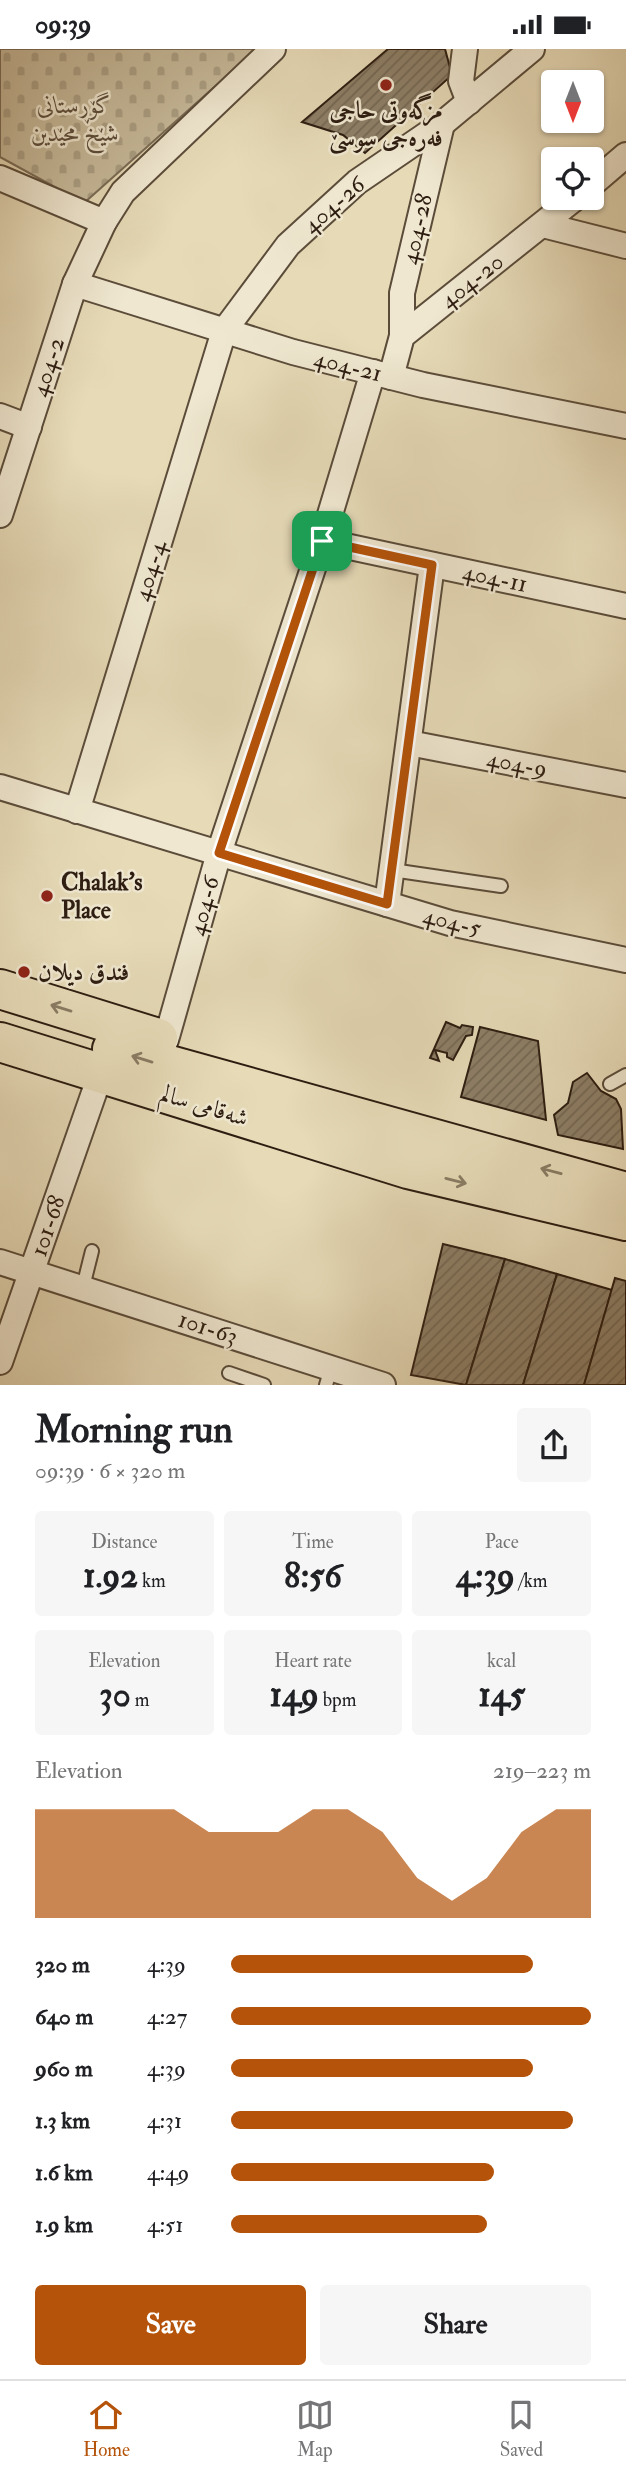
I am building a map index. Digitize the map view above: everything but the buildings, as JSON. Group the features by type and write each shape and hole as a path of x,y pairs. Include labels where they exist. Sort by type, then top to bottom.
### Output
{"main road":[{"name":"شەقامی سالم","path":"0,989 327,1093 401,1130"},
{"name":"شەقامی سالم","path":"0,1015 149,1061 626,1192"},
{"name":"شەقامی سالم","path":"0,1042 408,1169"},
{"name":"شەقامی سالم","path":"0,1062 271,1145 408,1169 626,1220"}],"street":[{"path":"0,179 104,222 123,192 273,49"},
{"path":"465,49 461,81 469,102"},
{"name":"404-26","path":"224,331 288,245 357,183 442,124 532,49"},
{"name":"404-28","path":"402,336 402,293 442,124"},
{"path":"604,174 626,155"},
{"name":"404-20","path":"402,336 561,210"},
{"name":"404-2","path":"0,515 75,284 104,222"},
{"path":"544,225 626,246"},
{"name":"404-21","path":"75,284 224,331 382,375 626,426"},
{"name":"404-4","path":"77,810 224,331"},
{"path":"382,375 402,336"},
{"name":"404-6","path":"166,1040 219,853 322,541 382,375"},
{"path":"0,416 29,427"},
{"name":"404-11","path":"322,541 626,607"},
{"path":"387,904 432,565"},
{"name":"404-9","path":"409,743 626,785"},
{"name":"404-5","path":"0,787 450,923 626,960"},
{"name":"101-68","path":"0,1362 95,1090"},
{"name":"101-63","path":"0,1262 83,1287 328,1377 383,1385"}],"lane":[{"path":"392,870 501,886"},
{"path":"610,1084 626,1075"},
{"path":"83,1287 92,1251"},
{"path":"229,1373 264,1385"}],"green space":[{"name":"گۆڕستانی شێخ محێدین","path":"0,49 257,49 84,203 0,157"}],"place":[{"name":"مزگەوتی حاجی فەرەجی سوسێ","path":"386,85"},
{"name":"Chalak's Place","path":"47,896"},
{"name":"فندق ديلان","path":"24,972"}],"route":[{"path":"322,541 432,565 387,904 219,853 322,541"}]}
